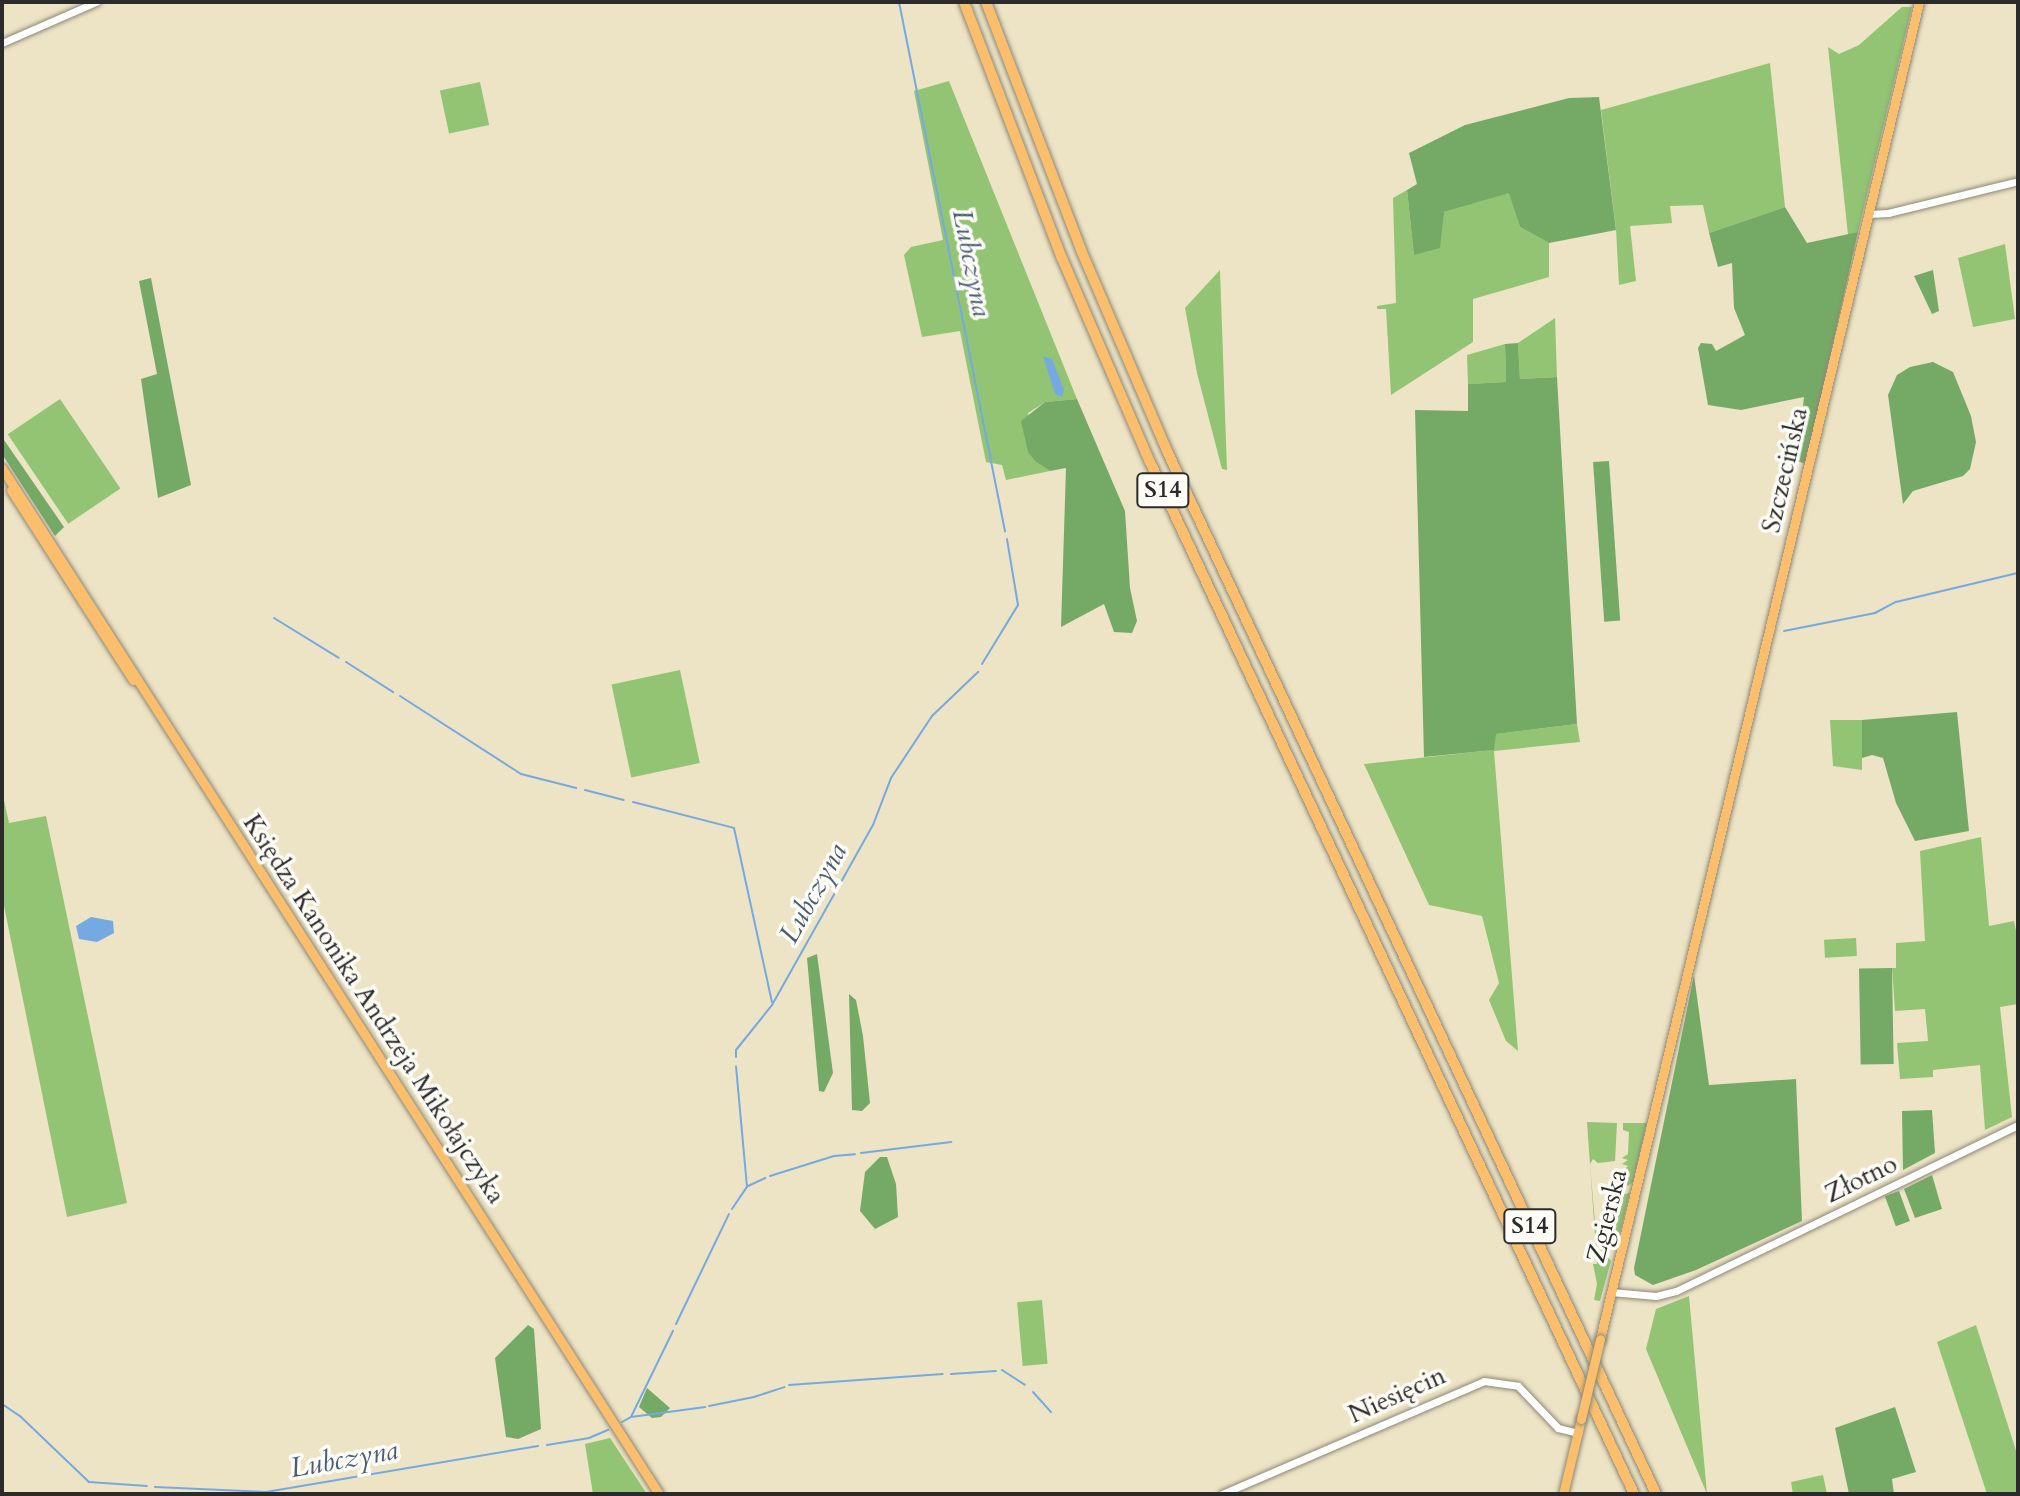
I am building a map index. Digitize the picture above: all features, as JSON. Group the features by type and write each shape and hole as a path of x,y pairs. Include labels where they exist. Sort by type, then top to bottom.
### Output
{"highway":[{"name":"S14","path":"964,2 1057,245 1155,474 1634,1494"},
{"name":"S14","path":"986,2 1081,250 1168,453 1656,1494"}],"main road":[{"name":"Szczecińska","path":"1694,949 1919,2"},
{"name":"Księdza Kanonika Andrzeja Mikołajczyka","path":"2,471 107,642 174,738 659,1494"},
{"name":"Zgierska","path":"1563,1494 1694,949"}],"street":[{"path":"2,43 96,2"},
{"path":"1869,214 1888,213 2018,181"},
{"name":"Złotno","path":"1611,1292 1661,1296 1721,1270 2018,1125"},
{"name":"Niesięcin","path":"1222,1494 1484,1381 1518,1386 1558,1428 1578,1433"}],"green space":[{"path":"1902,7 1912,7 1858,232 1848,235 1828,47 1839,54 1859,45"},
{"path":"1770,63 1785,207 1709,233 1703,205 1670,206 1672,223 1630,226 1636,281 1619,285 1616,229 1601,110"},
{"path":"949,81 1077,399 1045,402 1028,413 1036,462 1050,471 1006,480 1002,465 986,462 960,331 922,337 904,255 911,247 943,240 914,91"},
{"path":"480,82 489,125 449,134 440,91"},
{"path":"1599,97 1616,230 1549,243 1520,227 1509,193 1444,212 1440,248 1414,255 1407,190 1417,184 1409,153 1465,125 1569,98"},
{"path":"1407,190 1414,254 1444,212 1510,192 1520,227 1549,243 1549,277 1473,299 1473,342 1391,395 1386,309 1377,309 1377,306 1396,303 1393,198"},
{"path":"1785,207 1807,243 1858,232 1806,464 1797,461 1804,397 1741,410 1708,405 1698,348 1701,343 1712,344 1716,351 1745,335 1734,308 1732,263 1718,267 1709,233"},
{"path":"2005,244 2015,319 1973,327 1958,258"},
{"path":"1220,270 1227,470 1222,469 1197,373 1185,308"},
{"path":"1933,270 1939,311 1932,314 1914,276"},
{"path":"151,278 191,485 158,498 141,379 157,374 139,281"},
{"path":"1555,318 1557,377 1520,379 1518,343"},
{"path":"1518,343 1520,379 1557,377 1577,724 1496,734 1494,750 1424,757 1415,410 1468,411 1468,384 1506,382 1505,344"},
{"path":"1505,344 1506,382 1468,384 1467,355"},
{"path":"1933,362 1953,372 1971,416 1976,442 1970,469 1963,476 1913,491 1903,504 1888,395 1897,375 1910,367"},
{"path":"60,399 120,489 68,524 8,434"},
{"path":"1077,399 1125,511 1130,588 1137,621 1132,633 1114,632 1104,604 1061,627 1066,468 1050,471 1036,462 1028,452 1021,421 1045,402"},
{"path":"2,437 64,527 55,536 2,454"},
{"path":"1609,461 1620,621 1604,622 1593,462"},
{"path":"680,670 700,763 631,777 612,685"},
{"path":"1957,712 1969,831 1915,841 1896,803 1883,758 1872,755 1862,758 1862,720"},
{"path":"1830,720 1862,720 1862,770 1833,766"},
{"path":"1577,724 1580,742 1494,751 1518,1051 1506,1041 1489,1000 1499,983 1482,916 1429,905 1364,764 1493,750 1495,734"},
{"path":"2,791 9,823 46,816 127,1203 67,1217 2,896"},
{"path":"1981,837 1989,926 2014,921 2018,941 2018,1004 2000,1007 2012,1117 1985,1130 1980,1065 1933,1070 1933,1077 1900,1079 1897,1043 1928,1041 1925,1009 1895,1011 1892,968 1896,968 1896,943 1925,941 1920,851"},
{"path":"1856,938 1857,956 1825,958 1824,940"},
{"path":"817,954 833,1073 824,1092 819,1091 807,958"},
{"path":"1892,968 1894,1064 1861,1065 1859,969"},
{"path":"1694,975 1709,1085 1796,1079 1802,1221 1696,1270 1653,1285 1635,1275 1634,1268"},
{"path":"849,994 856,1000 863,1036 870,1103 862,1111 852,1110"},
{"path":"1932,1110 1935,1153 1903,1170 1902,1111"},
{"path":"1587,1122 1617,1123 1615,1161 1598,1163 1593,1159 1590,1164 1597,1246 1604,1253 1599,1258 1607,1261 1606,1254 1611,1261 1600,1301 1594,1300 1597,1284 1593,1264 1597,1264"},
{"path":"1623,1123 1647,1123 1633,1182 1628,1186 1624,1183 1622,1171 1628,1166 1622,1164 1628,1160 1622,1158 1628,1154 1629,1132 1623,1130"},
{"path":"880,1157 887,1157 896,1184 898,1217 875,1229 860,1211 865,1172"},
{"path":"1932,1175 1942,1209 1915,1218 1904,1189"},
{"path":"1899,1191 1910,1221 1896,1226 1885,1196"},
{"path":"1630,1193 1616,1248 1612,1247 1607,1245 1607,1234 1624,1194"},
{"path":"1689,1296 1707,1494 1646,1349 1656,1309"},
{"path":"1042,1300 1048,1364 1023,1366 1017,1302"},
{"path":"528,1325 534,1329 541,1429 518,1439 506,1437 495,1358"},
{"path":"1976,1325 2018,1457 2018,1494 1987,1494 1937,1342"},
{"path":"647,1388 670,1408 661,1417 652,1418 639,1407"},
{"path":"1895,1407 1916,1472 1892,1479 1894,1494 1849,1494 1835,1428"},
{"path":"610,1438 647,1494 593,1494 585,1444"},
{"path":"1823,1475 1827,1494 1793,1494 1791,1482"}],"water":[{"path":"1043,356 1052,359 1064,390 1062,397 1055,394"},
{"path":"91,917 113,921 114,933 97,942 79,939 76,926"}],"waterway":[{"name":"Lubczyna","path":"899,2 1005,531"},
{"name":"Lubczyna","path":"982,664 1018,605 1007,539"},
{"path":"1784,631 1875,613 1896,602 2018,573"},
{"path":"274,618 339,658"},
{"path":"346,662 393,692"},
{"name":"Lubczyna","path":"736,1057 736,1050 772,1005 873,825 891,778 932,716 978,672"},
{"path":"400,696 521,774 576,788"},
{"path":"585,790 624,800"},
{"path":"633,802 734,828 772,1002"},
{"name":"Lubczyna","path":"732,1209 747,1187 736,1066"},
{"path":"861,1153 951,1142"},
{"path":"770,1176 834,1156 855,1154"},
{"path":"748,1186 765,1178"},
{"name":"Lubczyna","path":"676,1324 729,1214"},
{"name":"Lubczyna","path":"622,1422 631,1417 673,1331"},
{"path":"1002,1370 1025,1385"},
{"path":"951,1374 996,1371"},
{"path":"789,1385 943,1374"},
{"path":"709,1406 784,1387"},
{"path":"1033,1392 1051,1412"},
{"name":"Lubczyna","path":"2,1404 21,1417 89,1482 147,1486"},
{"path":"631,1417 705,1407"},
{"name":"Lubczyna","path":"547,1445 589,1438 608,1430"},
{"name":"Lubczyna","path":"155,1487 266,1492 538,1446"}]}
